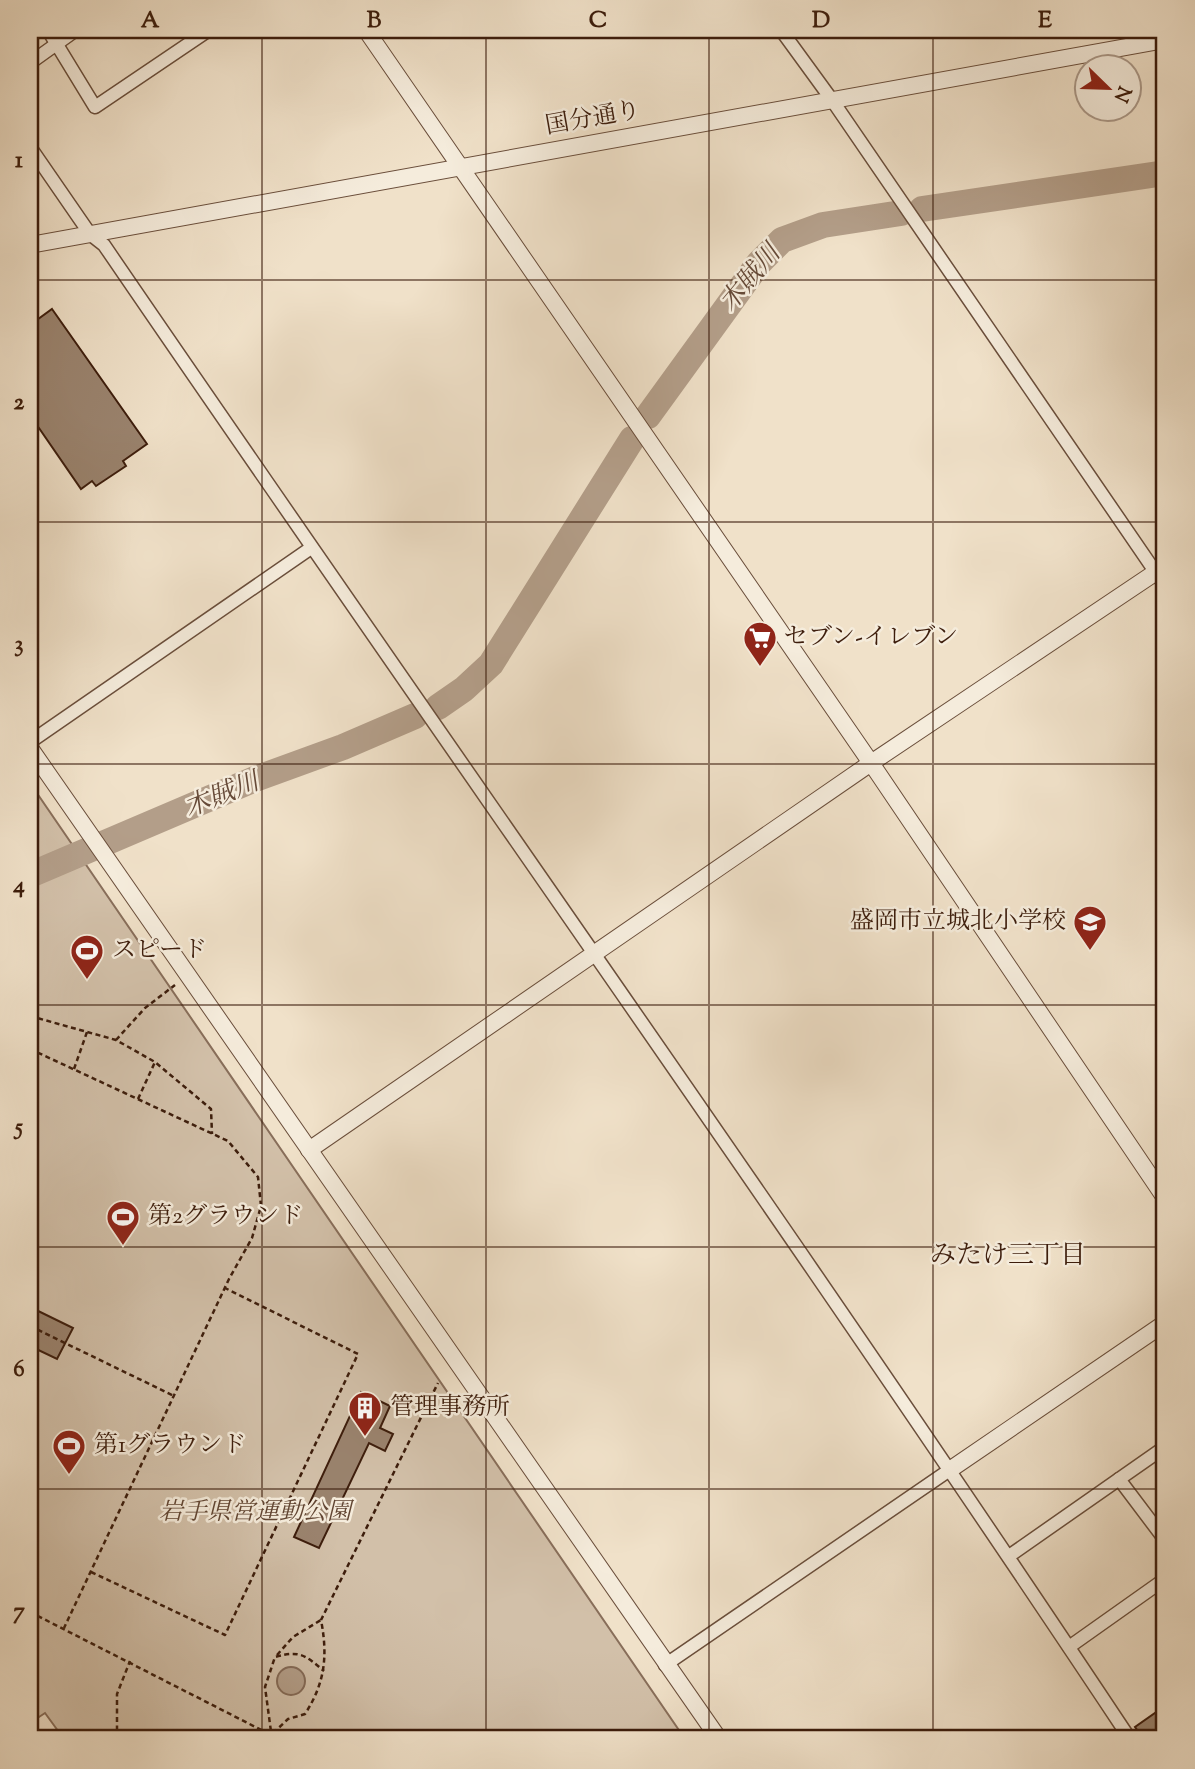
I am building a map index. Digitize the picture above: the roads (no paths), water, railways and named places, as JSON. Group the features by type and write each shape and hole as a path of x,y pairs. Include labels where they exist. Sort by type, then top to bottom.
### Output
{"street":[{"path":"48,30 95,107 209,30"},
{"path":"30,63 76,30"},
{"path":"366,30 871,763 1165,1198"},
{"path":"309,1150 871,763 1162,575 832,100 788,32"},
{"name":"国分通り","path":"30,245 1165,40"},
{"path":"30,147 90,234 104,245 311,548 951,1469 1130,1739"},
{"path":"30,742 311,548"},
{"path":"30,748 719,1739"},
{"path":"666,1665 1165,1323"},
{"path":"1009,1556 1165,1447"},
{"path":"1119,1479 1165,1540"},
{"path":"1069,1647 1165,1579"}],"waterway":[{"name":"木賊川","path":"922,209 1165,173"},
{"name":"木賊川","path":"648,416 759,263 782,240 823,225 901,213"},
{"name":"木賊川","path":"438,707 464,689 491,664 632,439"},
{"name":"木賊川","path":"30,875 255,779 343,747 415,716"}],"place":[{"name":"セブン-イレブン","path":"760,668"},
{"name":"盛岡市立城北小学校","path":"1090,952"},
{"name":"スピード","path":"87,981"},
{"name":"第2グラウンド","path":"123,1247"},
{"name":"管理事務所","path":"365,1438"},
{"name":"第1グラウンド","path":"69,1476"}],"district":[{"name":"みたけ三丁目","path":"1008,1256"}],"park label":[{"name":"岩手県営運動公園","path":"255,1513"}]}
